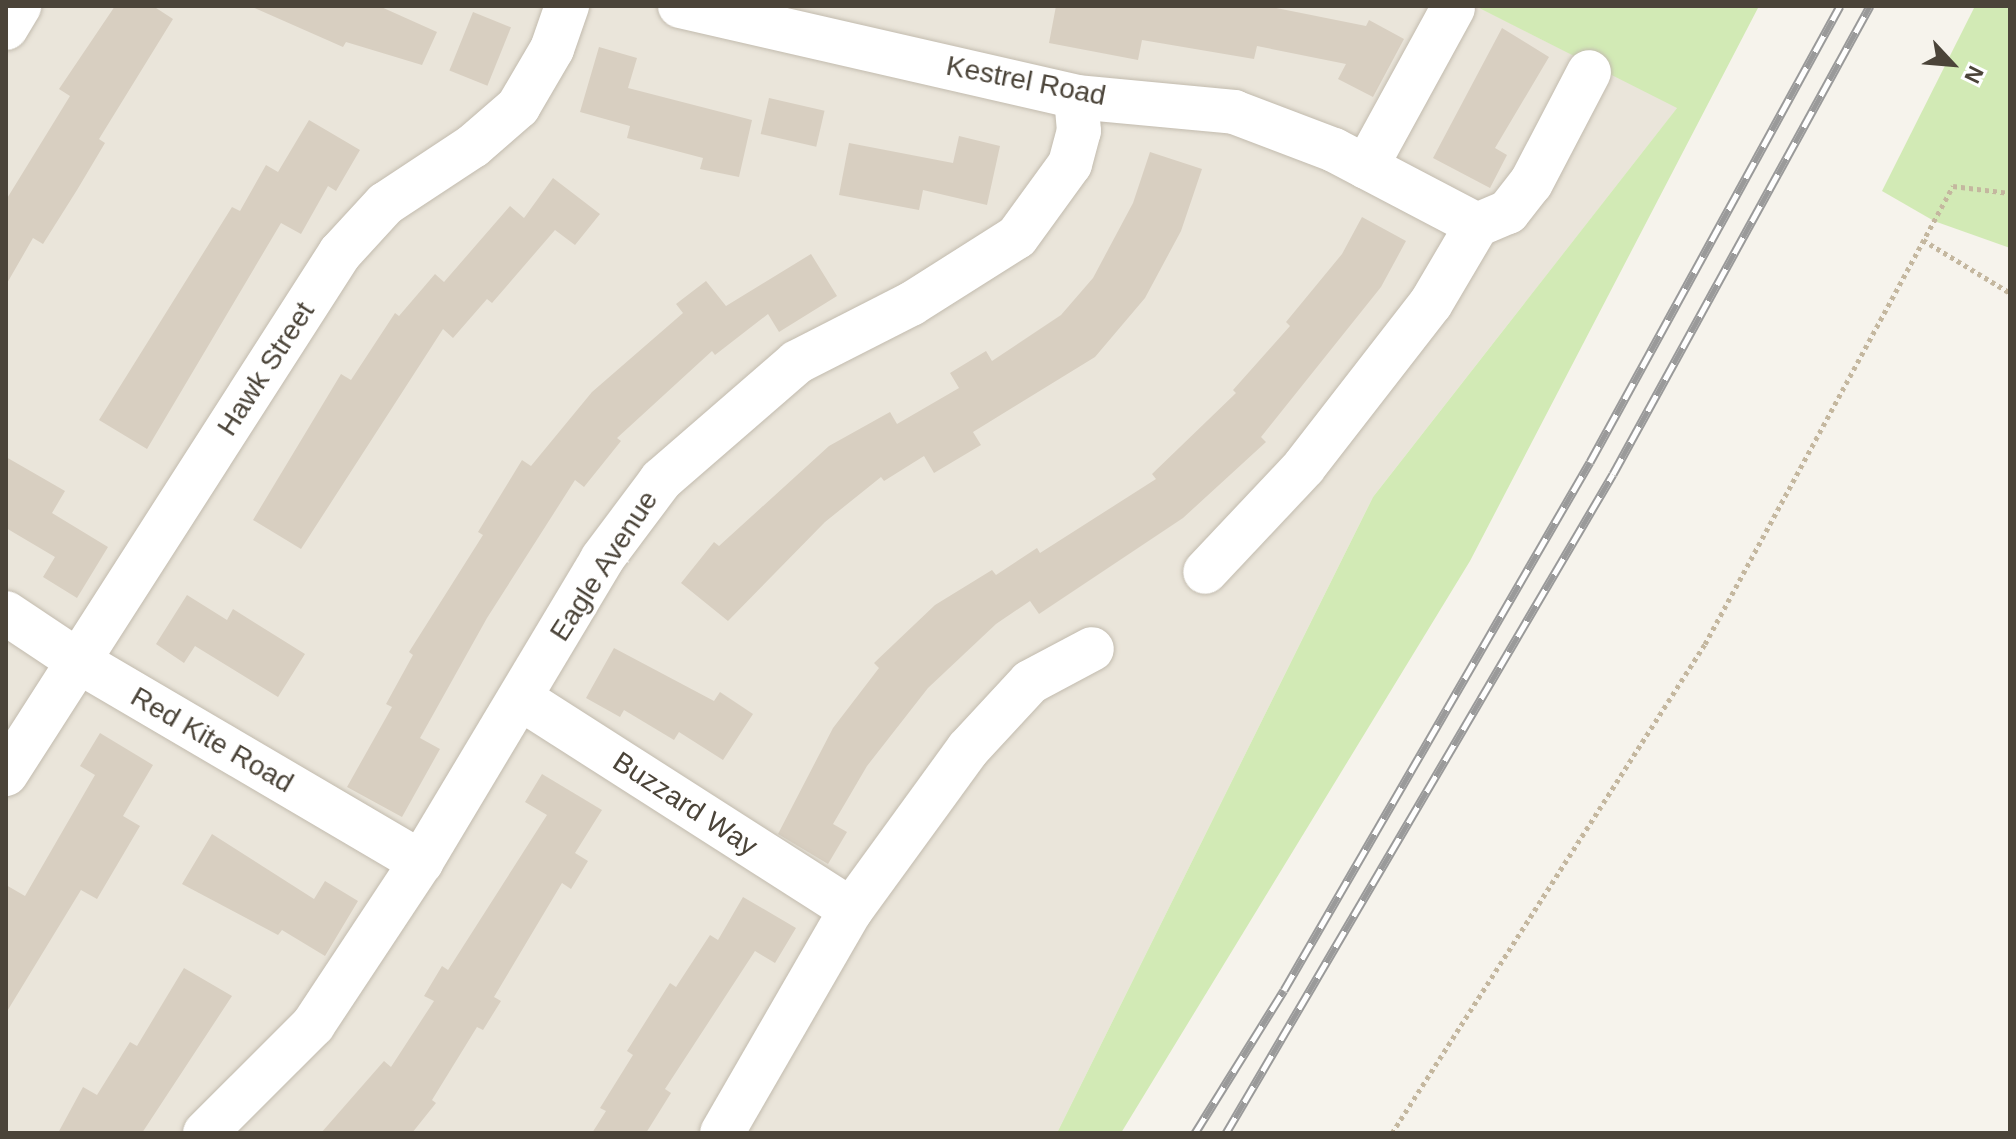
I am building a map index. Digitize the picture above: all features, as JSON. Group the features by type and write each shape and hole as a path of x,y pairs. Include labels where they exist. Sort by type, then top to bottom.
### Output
{"street":[{"path":"6,28 19,6"},
{"name":"Hawk Street","path":"6,774 340,253 385,204 473,146 518,107 552,49 567,6"},
{"name":"Kestrel Road","path":"680,6 1076,97 1234,112 1366,167 1477,225"},
{"path":"1366,167 1453,8"},
{"path":"1205,572 1304,467 1431,303 1477,225 1508,212 1531,183 1589,72"},
{"name":"Eagle Avenue","path":"205,1133 313,1025 421,862 602,559 661,480 797,362 911,304 1017,237 1070,164 1079,131 1076,97"},
{"name":"Red Kite Road","path":"6,613 78,661 421,862"},
{"path":"722,1133 851,910 968,749 1030,682 1092,649"},
{"name":"Buzzard Way","path":"520,698 851,910"}],"path":[{"path":"1392,1133 1705,644 1953,186 2010,193"},
{"path":"1923,240 2010,293"}],"shaded area":[{"path":"6,6 1475,6 1678,107 1373,497 1057,1133 6,1133"}],"green space":[{"path":"1475,6 1759,6 1470,561 1121,1133 1057,1133 1373,497 1677,108"},
{"path":"1975,6 2010,6 2010,248 1934,221 1882,191"}],"building":[{"path":"115,6 153,6 173,19 99,139 105,143 77,190 43,244 33,238 6,285 6,200 70,96 59,89"},
{"path":"250,6 379,6 437,32 422,65 346,42 343,47"},
{"path":"1056,6 1266,6 1366,26 1369,20 1404,39 1373,97 1338,79 1346,64 1257,46 1254,59 1142,40 1138,60 1049,43"},
{"path":"473,12 511,27 487,86 449,70"},
{"path":"1502,28 1549,57 1495,148 1507,155 1490,188 1433,158"},
{"path":"599,47 637,58 628,88 752,120 739,177 700,169 703,158 627,138 630,126 580,112"},
{"path":"769,98 825,111 816,147 761,134"},
{"path":"309,120 360,150 336,191 328,186 301,234 281,223 147,449 99,420 232,207 240,211 266,165 278,172"},
{"path":"959,136 1000,146 987,205 923,190 919,210 839,195 849,143 953,163"},
{"path":"1150,152 1202,169 1181,231 1145,298 1095,357 973,432 981,445 934,473 924,456 884,481 881,477 825,522 728,621 681,583 714,542 719,546 829,446 890,412 897,424 959,388 950,373 986,351 992,361 1061,315 1093,278 1133,203"},
{"path":"553,178 600,214 575,245 555,230 492,303 487,299 453,338 443,329 301,549 253,520 341,374 351,380 395,313 399,316 435,274 444,282 510,206 524,218"},
{"path":"1362,217 1406,241 1381,287 1261,437 1266,442 1183,518 1039,614 1030,601 996,624 928,688 867,766 833,824 847,832 828,864 778,834 833,728 879,668 874,663 935,605 992,570 996,575 1037,548 1040,553 1156,479 1152,474 1236,393 1233,390 1290,326 1286,322 1342,254"},
{"path":"811,254 837,296 779,332 768,314 715,355 712,351 617,438 621,441 584,487 575,480 487,618 420,738 440,749 402,817 347,787 392,707 386,704 413,655 409,652 483,535 478,532 522,460 531,466 592,392 683,313 676,304 706,281 726,306"},
{"path":"6,457 65,491 52,513 108,547 77,598 43,577 55,557 6,528"},
{"path":"187,595 227,620 233,609 305,654 278,697 195,646 184,663 156,644"},
{"path":"614,648 714,701 720,692 753,714 723,760 679,732 674,740 624,710 620,717 586,698"},
{"path":"100,733 153,765 123,816 140,826 97,899 81,890 6,1013 6,885 25,896 95,775 80,766"},
{"path":"542,774 602,810 575,853 588,861 571,889 562,883 494,997 501,1001 483,1030 477,1027 432,1100 436,1103 412,1133 321,1133 384,1061 391,1067 434,1001 424,996 442,966 448,970 547,815 525,802"},
{"path":"212,834 314,899 325,881 358,901 325,956 282,930 278,935 182,884"},
{"path":"743,897 796,928 775,963 755,951 665,1089 671,1093 646,1133 592,1133 606,1111 600,1108 633,1055 627,1051 670,983 676,987 710,935 718,940"},
{"path":"184,968 232,996 142,1133 58,1133 83,1087 97,1095 130,1042 137,1046"}],"railway":[{"path":"1195,1133 1284,990 1590,462 1840,6"},
{"path":"1226,1133 1613,474 1870,6"}]}
